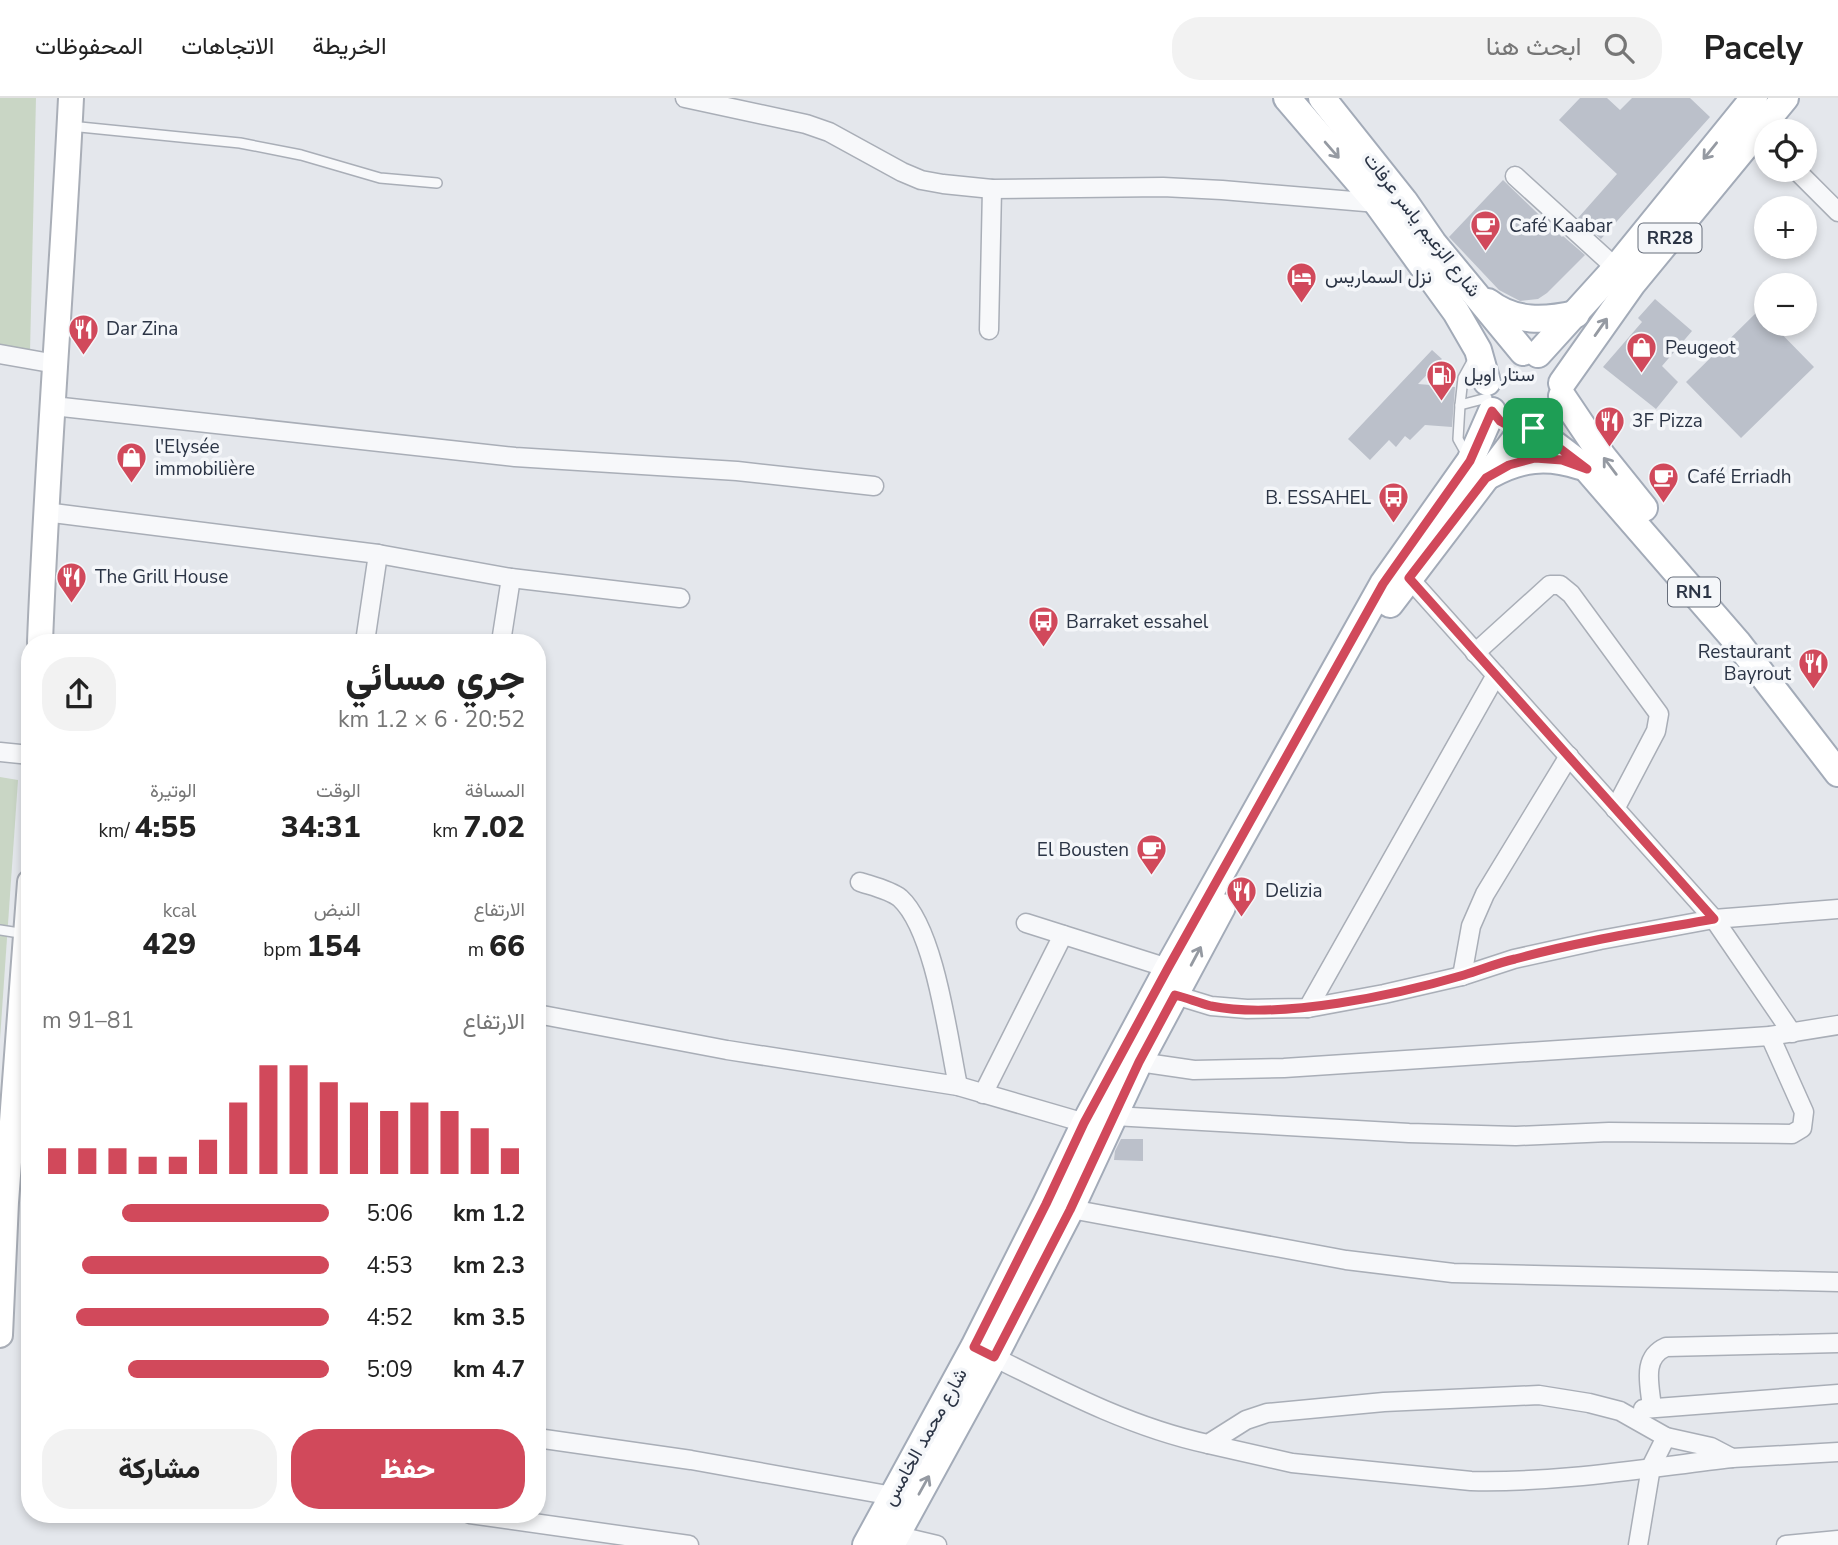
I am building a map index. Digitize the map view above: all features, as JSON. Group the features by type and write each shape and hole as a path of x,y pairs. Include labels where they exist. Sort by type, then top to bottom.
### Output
{"main road":[{"path":"40,634 45,512 71,98"},
{"name":"شارع الزعيم ياسر عرفات","path":"1287,98 1377,203 1456,312 1478,350 1488,397"},
{"name":"شارع الزعيم ياسر عرفات","path":"1322,98 1471,288 1531,353"},
{"name":"RR28","path":"1531,353 1576,314 1749,115 1784,98"},
{"name":"RR28","path":"1562,389 1749,115"},
{"path":"1471,288 1493,306 1520,317 1548,320 1576,314"},
{"path":"1488,397 1492,370 1500,361 1511,355 1531,353"},
{"name":"RN1","path":"1531,353 1549,361 1558,370 1562,389 1583,429 1622,481 1838,747"},
{"path":"1528,429 1544,424 1553,417 1559,407 1562,389"},
{"name":"RN1","path":"1488,397 1500,421 1511,427 1528,429 1587,469 1737,642 1838,774"},
{"name":"شارع محمد الخامس","path":"882,1539 984,1352 1058,1207 1114,1116 1139,1062 1375,624 1409,578 1478,469 1488,397"},
{"name":"شارع محمد الخامس","path":"1058,1207 1084,1123 1383,584 1478,469 1528,429"},
{"path":"1478,469 1535,458 1562,460 1587,469"},
{"path":"0,1335 3,1201 21,1001"},
{"name":"شارع محمد الخامس","path":"882,1539 892,1496 984,1352"}],"street":[{"path":"685,98 817,128 921,180 992,189 1163,187 1377,203"},
{"path":"1515,176 1616,268"},
{"path":"1809,182 1838,212"},
{"path":"989,330 992,189"},
{"path":"0,354 56,364"},
{"path":"53,406 515,457 723,470 874,486"},
{"path":"45,512 378,554 511,578 680,598"},
{"path":"366,634 378,554"},
{"path":"502,634 511,578"},
{"path":"1409,578 1714,919 1792,1033"},
{"path":"1475,653 1550,585 1560,585 1572,594 1659,714 1656,731 1615,808"},
{"path":"1308,1008 1496,676"},
{"path":"0,752 21,754"},
{"path":"1462,976 1471,926 1485,894 1569,756"},
{"path":"860,881 897,895 918,922 932,960 958,1086"},
{"path":"1175,995 1211,1006 1247,1009 1308,1008 1462,976 1526,956 1600,940 1714,919 1838,909"},
{"path":"1026,923 1168,968"},
{"path":"983,1094 1063,934"},
{"path":"546,1016 727,1050 958,1086 1084,1123"},
{"path":"1139,1062 1194,1070 1257,1070 1770,1036 1838,1025"},
{"path":"1114,1116 1409,1133 1516,1136 1609,1132 1792,1134 1802,1128 1804,1112 1770,1036"},
{"path":"1058,1207 1346,1260 1453,1273 1838,1282"},
{"path":"1652,1408 1649,1368 1651,1357 1666,1347 1838,1343"},
{"path":"984,1352 1129,1421 1168,1436 1292,1463 1499,1482 1732,1458 1838,1452"},
{"path":"1620,1411 1838,1394"},
{"path":"1208,1444 1246,1420 1268,1413 1384,1402 1539,1395 1576,1400 1620,1411 1666,1437 1711,1447 1732,1458"},
{"path":"1639,1545 1651,1467 1666,1437"},
{"path":"546,1439 691,1460 892,1496"},
{"path":"534,1523 689,1545"},
{"path":"882,1539 937,1545"},
{"path":"1786,1545 1838,1540"}],"lane":[{"path":"69,126 240,143 301,155 380,178 437,183"},
{"path":"1478,350 1463,378 1458,439 1478,469"},
{"path":"1460,405 1488,397"},
{"path":"0,930 21,933"}],"green space":[{"path":"0,98 36,98 30,352 0,346"},
{"path":"0,777 18,780 0,1039"}],"building":[{"path":"1580,98 1607,98 1620,110 1632,98 1690,98 1710,117 1601,239 1578,218 1617,174 1559,120"},
{"path":"1503,180 1562,237 1585,255 1538,299 1520,301 1499,290 1449,237"},
{"path":"1655,299 1692,331 1662,366 1678,382 1656,409 1603,367 1642,322 1638,318"},
{"path":"1754,315 1754,336 1784,336 1814,367 1741,438 1686,382"},
{"path":"1432,350 1442,359 1418,384 1455,387 1452,427 1425,425 1410,440 1405,436 1396,447 1389,440 1370,460 1348,439"},
{"path":"1121,1139 1143,1139 1143,1161 1114,1160"}],"place":[{"name":"Café Kaabar","path":"1486,253"},
{"name":"نزل السماريس","path":"1302,304"},
{"name":"Dar Zina","path":"83,356"},
{"name":"Peugeot","path":"1642,375"},
{"name":"ستار اويل","path":"1441,402"},
{"name":"3F Pizza","path":"1609,448"},
{"name":"l'Elysée immobilière","path":"132,485"},
{"name":"Café Erriadh","path":"1664,504"},
{"name":"B. ESSAHEL","path":"1394,525"},
{"name":"The Grill House","path":"72,604"},
{"name":"Barraket essahel","path":"1043,649"},
{"name":"Restaurant Bayrout","path":"1814,690"},
{"name":"El Bousten","path":"1152,877"},
{"name":"Delizia","path":"1242,918"}],"route":[{"path":"1492,411 1500,421 1511,427 1533,428 1587,469 1562,460 1535,458 1509,465 1486,478 1409,578 1714,919 1600,940 1514,959 1462,976 1308,1008 1247,1009 1211,1006 1175,995 1139,1062 1070,1210 994,1357 974,1347 1084,1123 1383,584 1470,461 1492,411"}]}
